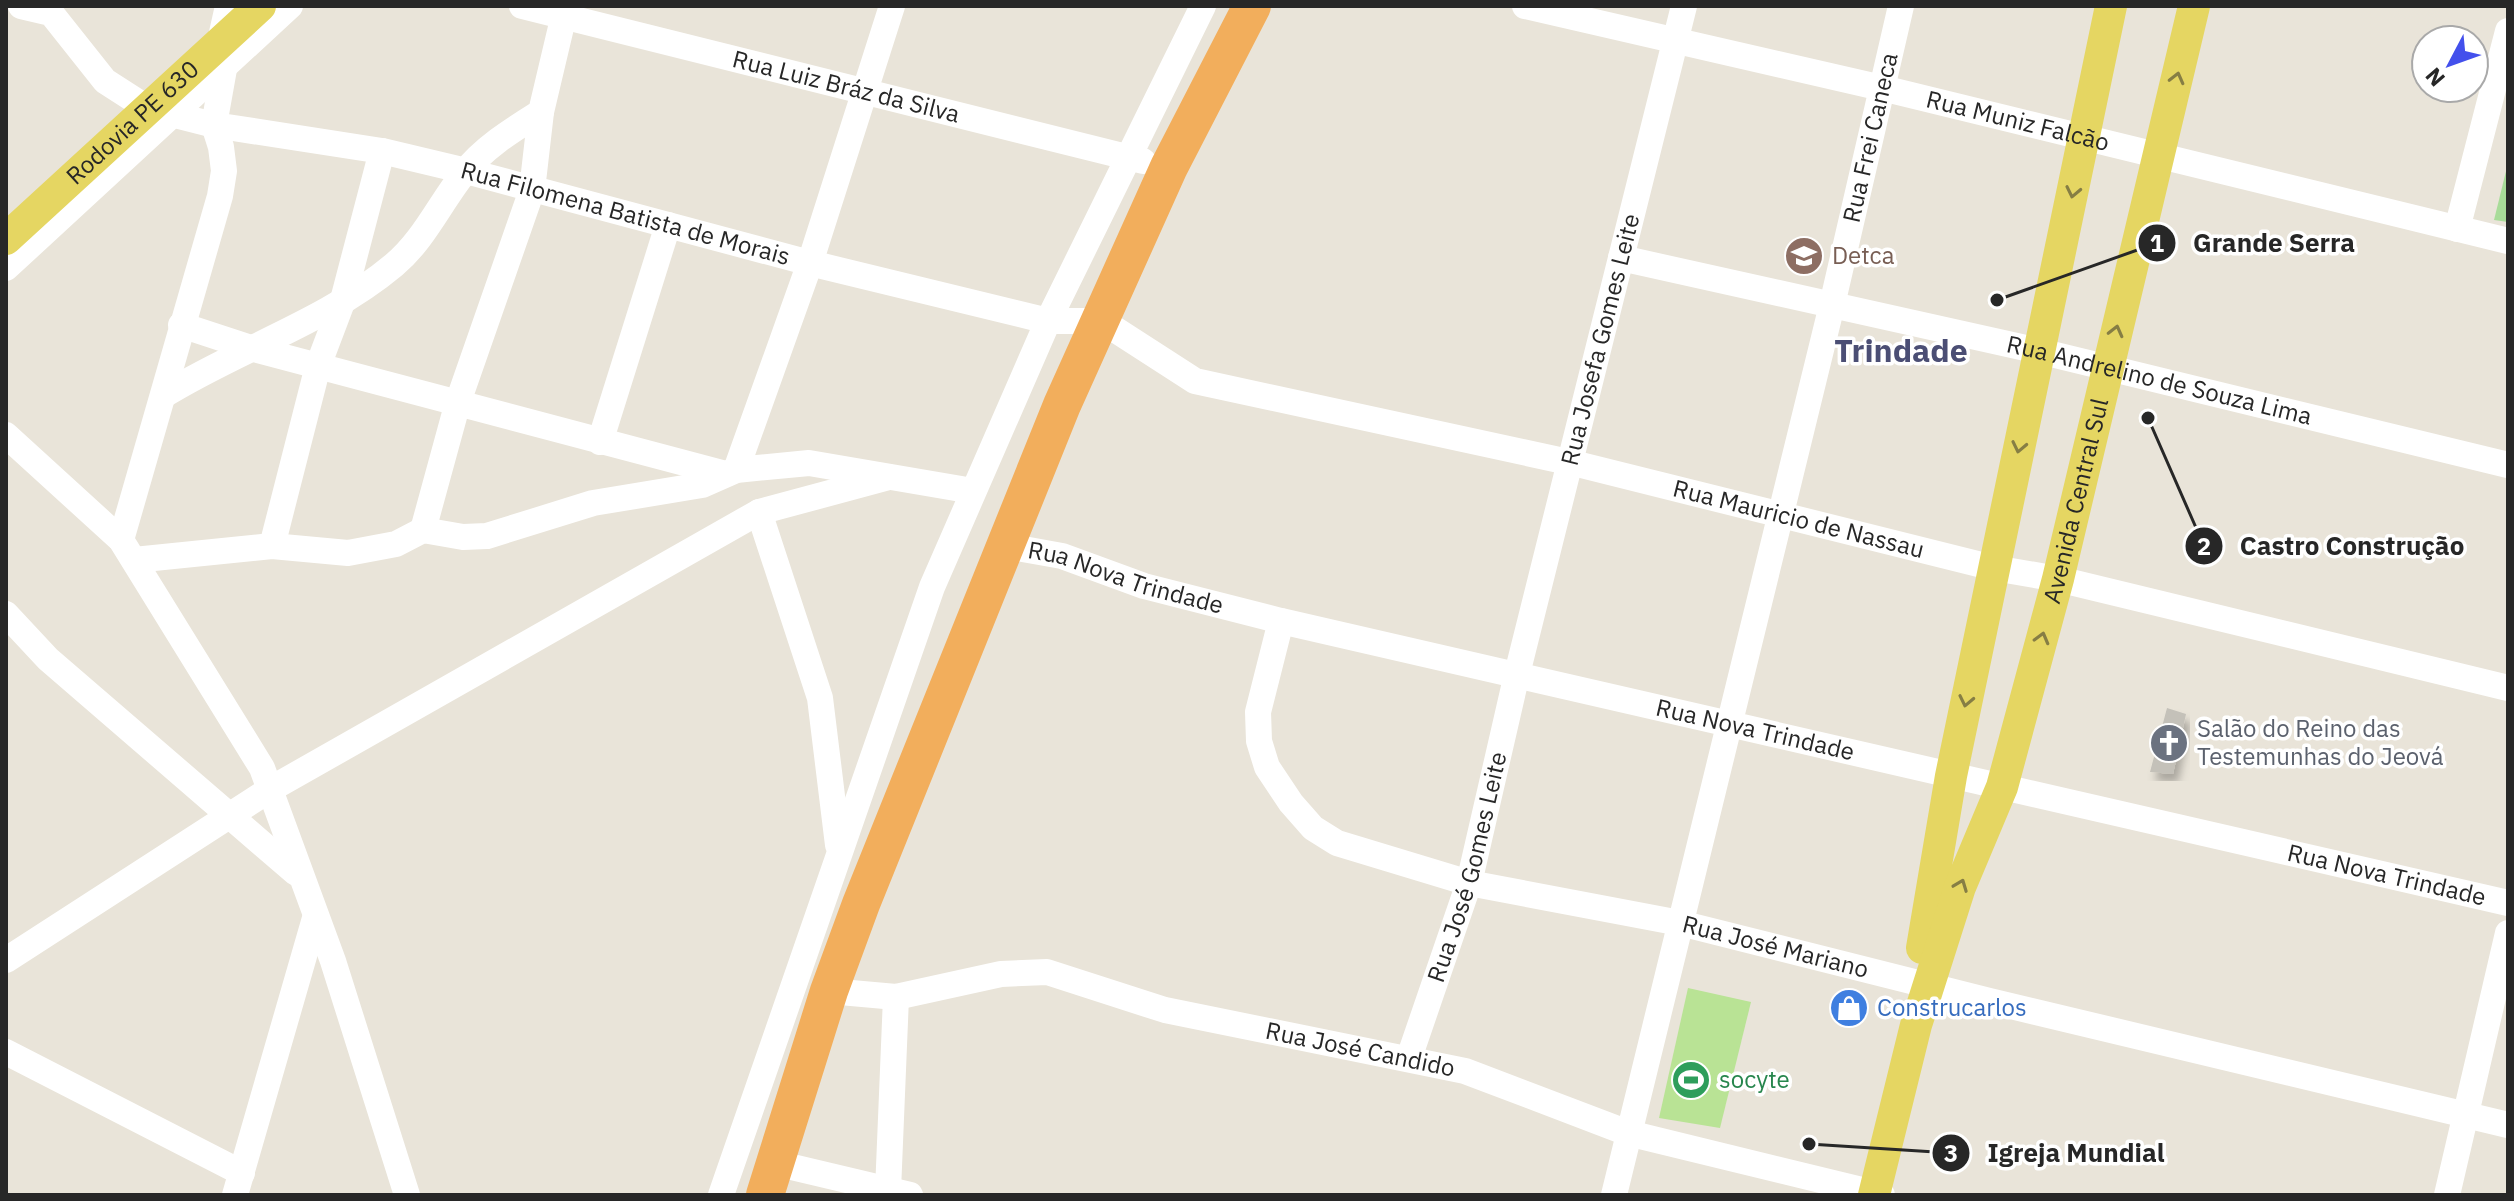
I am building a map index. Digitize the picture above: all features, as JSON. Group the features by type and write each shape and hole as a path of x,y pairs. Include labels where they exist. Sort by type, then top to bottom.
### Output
{"highway":[{"path":"770,1179 829,991 1062,405 1169,167 1252,6"}],"main road":[{"name":"Rodovia PE 630","path":"6,239 222,57 260,6"},
{"path":"1877,1194 1916,1025 1951,776 2111,6"},
{"name":"Avenida Central Sul","path":"1923,985 2002,787 2058,579 2194,6"}],"street":[{"name":"Rua Filomena Batista de Morais","path":"21,6 51,13 105,81 159,111 214,125 382,151 810,263 1048,321 1102,321"},
{"path":"128,550 181,325 220,196 224,171 214,125 228,6"},
{"path":"222,57 290,6"},
{"name":"Rua Luiz Bráz da Silva","path":"522,6 563,19 1169,167"},
{"path":"731,472 810,263 892,6"},
{"path":"721,1195 913,636 1048,321 1203,6"},
{"name":"Rua Muniz Falcão","path":"1525,6 1882,88 2508,241"},
{"name":"Rua Josefa Gomes Leite","path":"1517,674 1573,463 1684,6"},
{"name":"Rua Frei Caneca","path":"1614,1195 1832,305 1901,6"},
{"path":"423,530 458,402 532,190 541,112 563,19"},
{"path":"2457,229 2508,31"},
{"path":"6,268 159,111"},
{"path":"164,395 222,361 254,349 343,300 405,255 466,171 504,136 541,112"},
{"path":"272,546 318,366 343,300 382,151"},
{"path":"600,442 668,225"},
{"name":"Rua Andrelino de Souza Lima","path":"1621,258 2039,351 2508,465"},
{"name":"Rua Mauricio de Nassau","path":"1102,321 1195,381 1573,463 1994,568 2058,579 2508,688"},
{"path":"181,325 254,349 600,442 731,472"},
{"path":"6,435 128,550 262,768 333,961 407,1195"},
{"path":"128,550 272,546 348,553 375,550 423,530 463,537 487,536 593,503 675,491 731,472 809,463 973,491"},
{"path":"6,960 269,790 759,512 889,477"},
{"path":"759,512 820,698 839,852"},
{"name":"Rua Nova Trindade","path":"1006,546 1062,556 1144,586 1281,621 2508,903"},
{"path":"6,614 48,659 299,875"},
{"name":"Rua José Mariano","path":"1281,621 1258,712 1259,741 1267,767 1291,803 1313,828 1337,843 1469,883 1680,923 1923,985 2508,1125"},
{"name":"Rua José Gomes Leite","path":"1409,1058 1469,883 1517,674"},
{"path":"6,1052 239,1184 315,918"},
{"path":"2447,1195 2508,933"},
{"name":"Rua José Candido","path":"829,991 896,997 1001,974 1047,972 1165,1010 1465,1071 1628,1133 1877,1194"},
{"path":"770,1179 899,1193 896,997"}],"green space":[{"path":"2508,163 2508,222 2494,220"},
{"path":"1688,988 1751,1002 1720,1128 1659,1118"}],"building":[{"name":"Salão do Reino das Testemunhas do Jeová","path":"2167,708 2186,714 2173,774 2150,772"}],"place":[{"name":"Detca","path":"1804,256"},
{"name":"Grande Serra","path":"1997,300"},
{"name":"Castro Construção","path":"2148,418"},
{"name":"Salão do Reino das Testemunhas do Jeová","path":"2169,743"},
{"name":"Construcarlos","path":"1849,1008"},
{"name":"socyte","path":"1691,1080"},
{"name":"Igreja Mundial","path":"1809,1144"}],"district":[{"name":"Trindade","path":"1901,351"}]}
